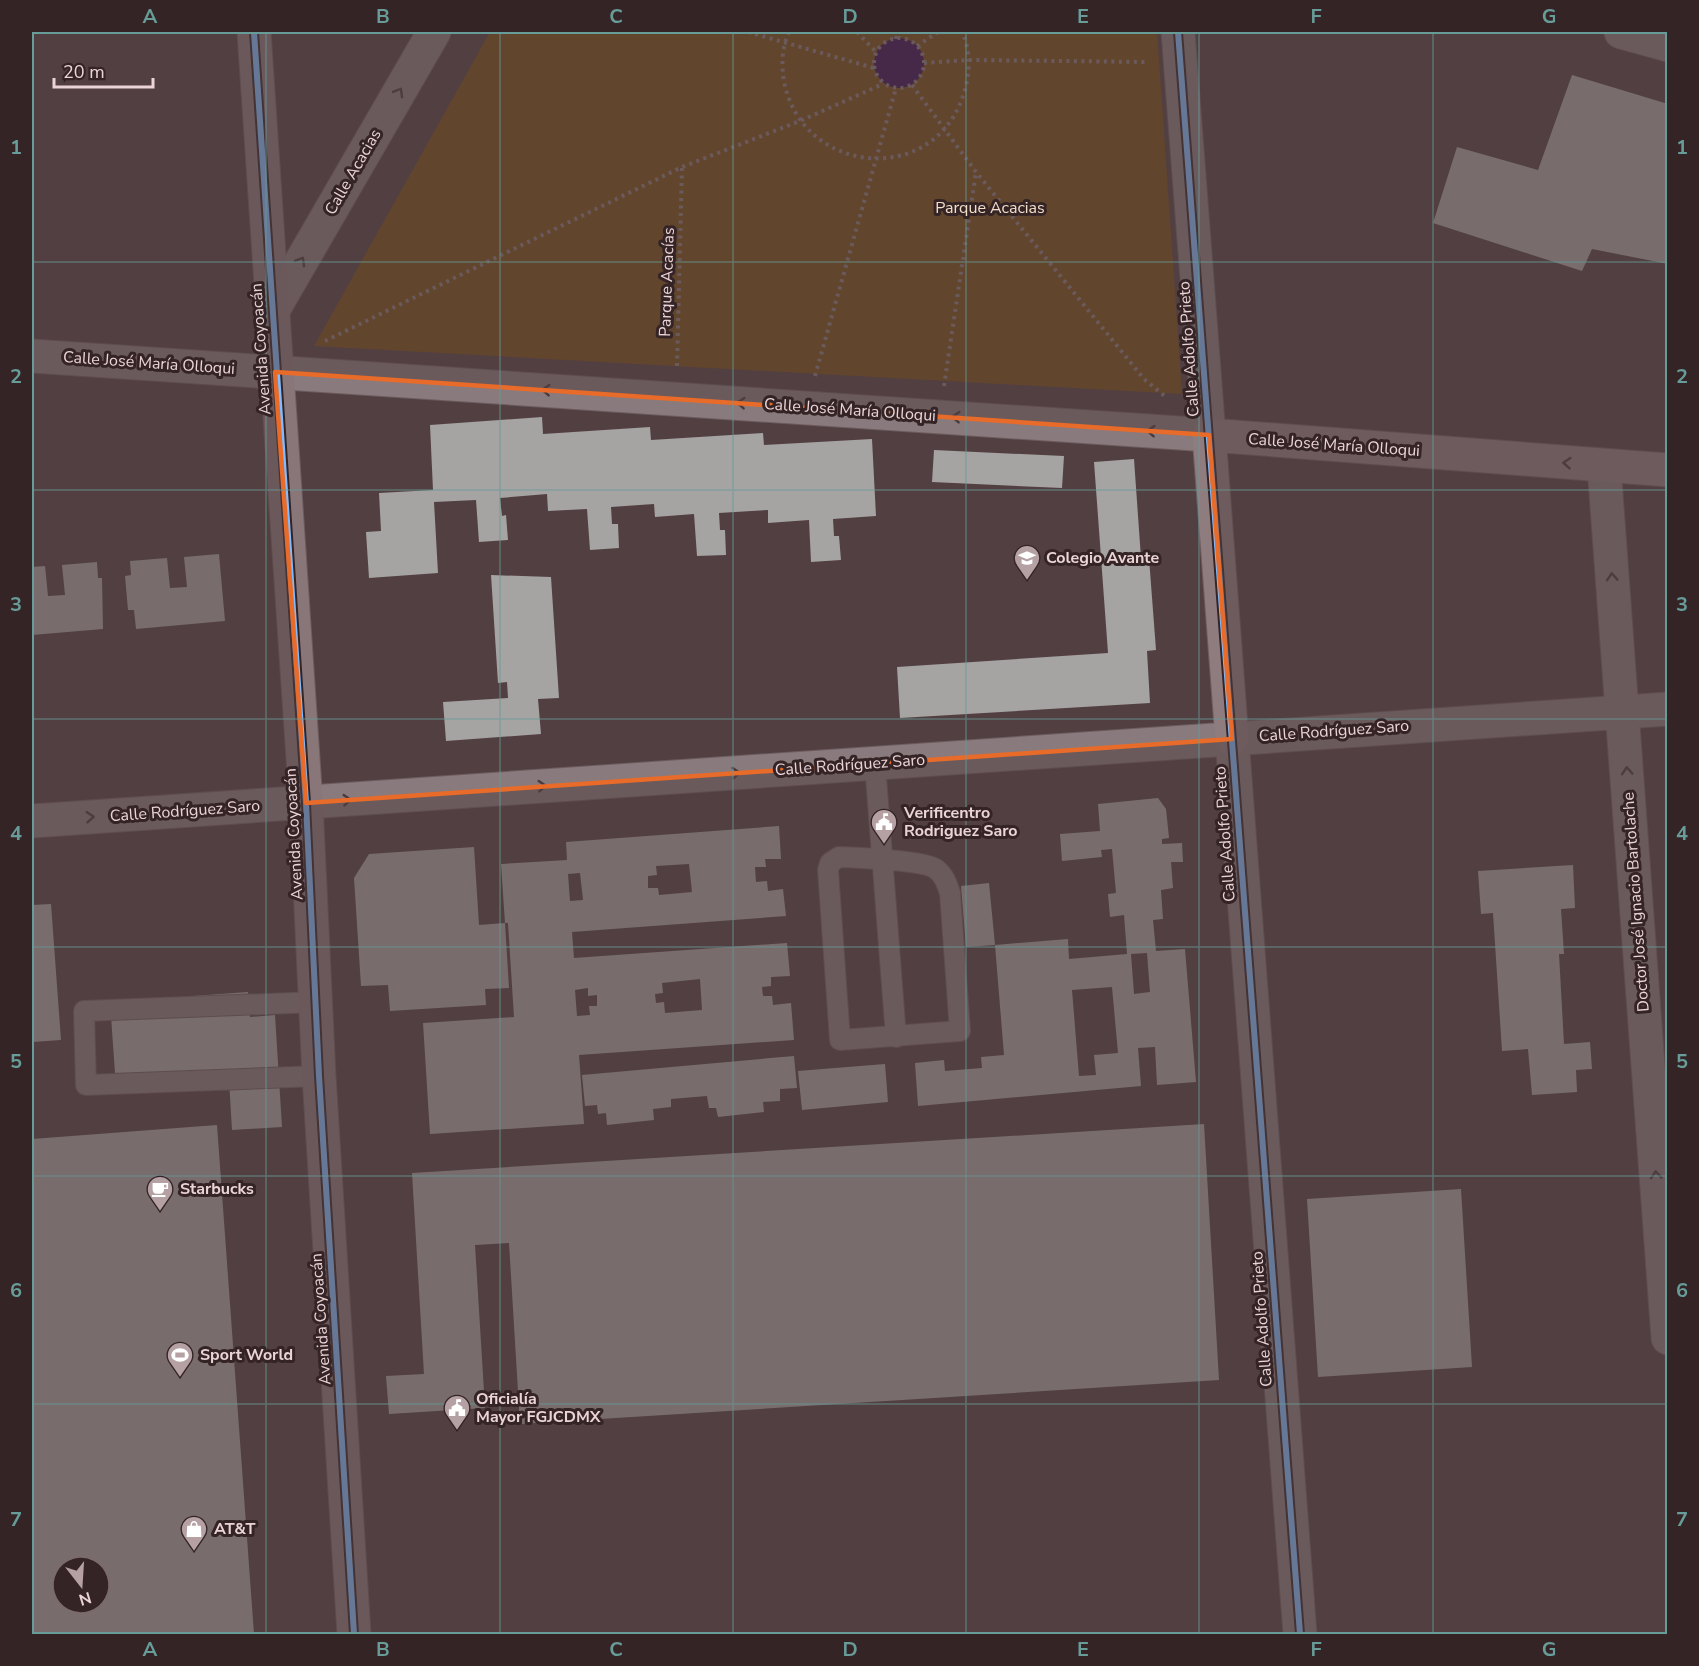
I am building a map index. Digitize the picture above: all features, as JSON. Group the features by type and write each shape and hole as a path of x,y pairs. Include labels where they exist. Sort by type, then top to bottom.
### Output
{"main road":[{"name":"Avenida Coyoacán","path":"254,32 275,372 306,802 319,1076 354,1635"}],"street":[{"name":"Calle Acacias","path":"272,312 434,32"},
{"path":"1621,32 1668,45"},
{"name":"Calle Adolfo Prieto","path":"1179,47 1300,1635"},
{"name":"Calle José María Olloqui","path":"32,356 806,406 1668,470"},
{"name":"Doctor José Ignacio Bartolache","path":"1604,466 1668,1338"},
{"name":"Calle Rodríguez Saro","path":"32,821 1668,709"}],"lane":[{"path":"875,764 896,1037"},
{"path":"839,857 882,860 931,867 943,877 950,893 960,1031 840,1040 828,870 830,863 839,857"},
{"path":"316,1002 84,1011 86,1085 319,1076"}],"path":[{"path":"748,32 874,68"},
{"path":"789,32 784,42 782,69 787,97 800,122 820,141 844,154 876,160 898,156 923,146 944,129 958,109 967,85 969,60 962,32"},
{"path":"858,32 876,52"},
{"path":"896,39 897,32"},
{"path":"917,46 938,32"},
{"path":"321,344 682,167 800,122 883,84 896,88 912,85 922,72 924,63 917,46 904,39 896,39 888,41 876,52 874,68 883,84"},
{"path":"924,63 1179,47"},
{"path":"912,85 976,172 1144,379 1168,400"},
{"path":"806,406 896,88"},
{"path":"940,416 976,172"}],"highlighted area":[{"path":"275,372 1209,435 1232,739 306,803"}],"green space":[{"name":"Parque Acacias","path":"490,32 1157,32 1182,394 314,346"}],"shaded area":[{"path":"894,38 904,38 917,45 924,58 924,68 917,81 904,88 894,88 885,84 878,77 874,68 874,58 878,49 885,42"}],"building":[{"path":"1572,75 1668,104 1668,264 1592,249 1582,271 1433,223 1457,147 1538,170"},
{"path":"542,417 543,434 650,427 651,440 763,433 764,445 872,439 876,516 833,519 834,536 839,536 841,560 811,562 809,520 768,523 768,510 719,513 720,530 725,530 726,555 697,556 694,514 655,517 654,504 611,507 612,524 618,524 619,548 590,550 587,509 548,511 547,494 500,498 502,516 506,515 508,540 479,542 476,500 434,502 438,573 369,578 366,532 381,531 379,493 433,490 430,425"},
{"path":"934,450 1064,456 1062,488 932,482"},
{"path":"1134,459 1141,558 1149,558 1156,650 1147,651 1150,703 900,718 897,667 1108,653 1094,462"},
{"path":"219,554 225,621 136,629 134,610 128,610 125,576 131,575 130,561 167,558 170,588 187,587 184,557"},
{"path":"97,562 98,578 102,578 103,629 32,635 32,567 45,566 48,596 65,595 62,565"},
{"path":"491,575 551,577 559,698 538,699 541,734 446,741 443,702 508,698 507,682 498,683"},
{"path":"1158,798 1166,809 1169,838 1162,839 1162,844 1182,843 1183,862 1171,862 1173,888 1161,890 1163,919 1153,920 1156,951 1185,949 1196,1082 1157,1085 1155,1047 1138,1048 1141,1086 918,1106 915,1063 944,1060 945,1071 982,1068 981,1057 1004,1055 995,945 1068,939 1069,959 1127,954 1124,915 1110,917 1108,894 1116,893 1112,849 1101,850 1102,857 1062,861 1060,834 1100,831 1098,804","holes":["1147,953 1150,992 1134,994 1131,954","1112,987 1118,1053 1094,1055 1096,1075 1079,1076 1072,990"]},
{"path":"779,826 781,859 765,859 766,867 755,867 756,882 767,881 768,891 783,889 786,916 572,932 574,958 787,943 790,976 771,977 771,986 762,987 763,996 772,996 773,1005 791,1003 794,1040 579,1055 584,1124 430,1134 423,1023 514,1017 508,923 505,923 501,864 567,860 566,842","holes":["689,864 692,892 659,895 658,888 648,888 648,876 657,875 656,866","580,873 583,900 570,901 568,874","700,979 702,1010 665,1013 664,1002 656,1003 655,994 663,993 662,983","588,988 588,996 597,995 597,1006 589,1006 590,1015 577,1016 575,990"]},
{"path":"474,847 479,925 505,923 509,988 485,989 486,1005 390,1011 388,985 361,986 354,878 369,854"},
{"path":"1573,865 1575,908 1561,909 1564,954 1559,954 1564,1044 1590,1042 1592,1069 1576,1070 1577,1092 1532,1095 1528,1049 1502,1051 1493,913 1481,914 1478,871"},
{"path":"989,883 995,945 966,947 961,886"},
{"path":"51,904 61,1040 32,1042 32,905"},
{"path":"248,992 250,1017 275,1015 282,1127 232,1130 229,1080 116,1087 110,1002"},
{"path":"794,1056 797,1088 780,1089 780,1101 763,1102 764,1112 718,1117 716,1108 709,1108 707,1096 671,1099 671,1107 653,1109 654,1120 607,1125 606,1113 598,1114 597,1105 585,1106 582,1075"},
{"path":"885,1064 888,1102 802,1110 798,1071"},
{"path":"1204,1124 1219,1380 520,1424 509,1243 475,1245 485,1408 389,1414 386,1376 424,1374 412,1173"},
{"path":"217,1125 254,1634 32,1634 32,1139"},
{"path":"1461,1189 1472,1367 1318,1377 1307,1199"}],"cycle path":[{"path":"254,32 306,803 319,1076 354,1634"},
{"path":"1178,32 1300,1634"}],"place":[{"name":"Colegio Avante","path":"1027,581"},
{"name":"Verificentro Rodriguez Saro","path":"884,845"},
{"name":"Starbucks","path":"160,1212"},
{"name":"Sport World","path":"180,1378"},
{"name":"Oficialía Mayor FGJCDMX","path":"457,1431"},
{"name":"AT&T","path":"194,1552"}]}
